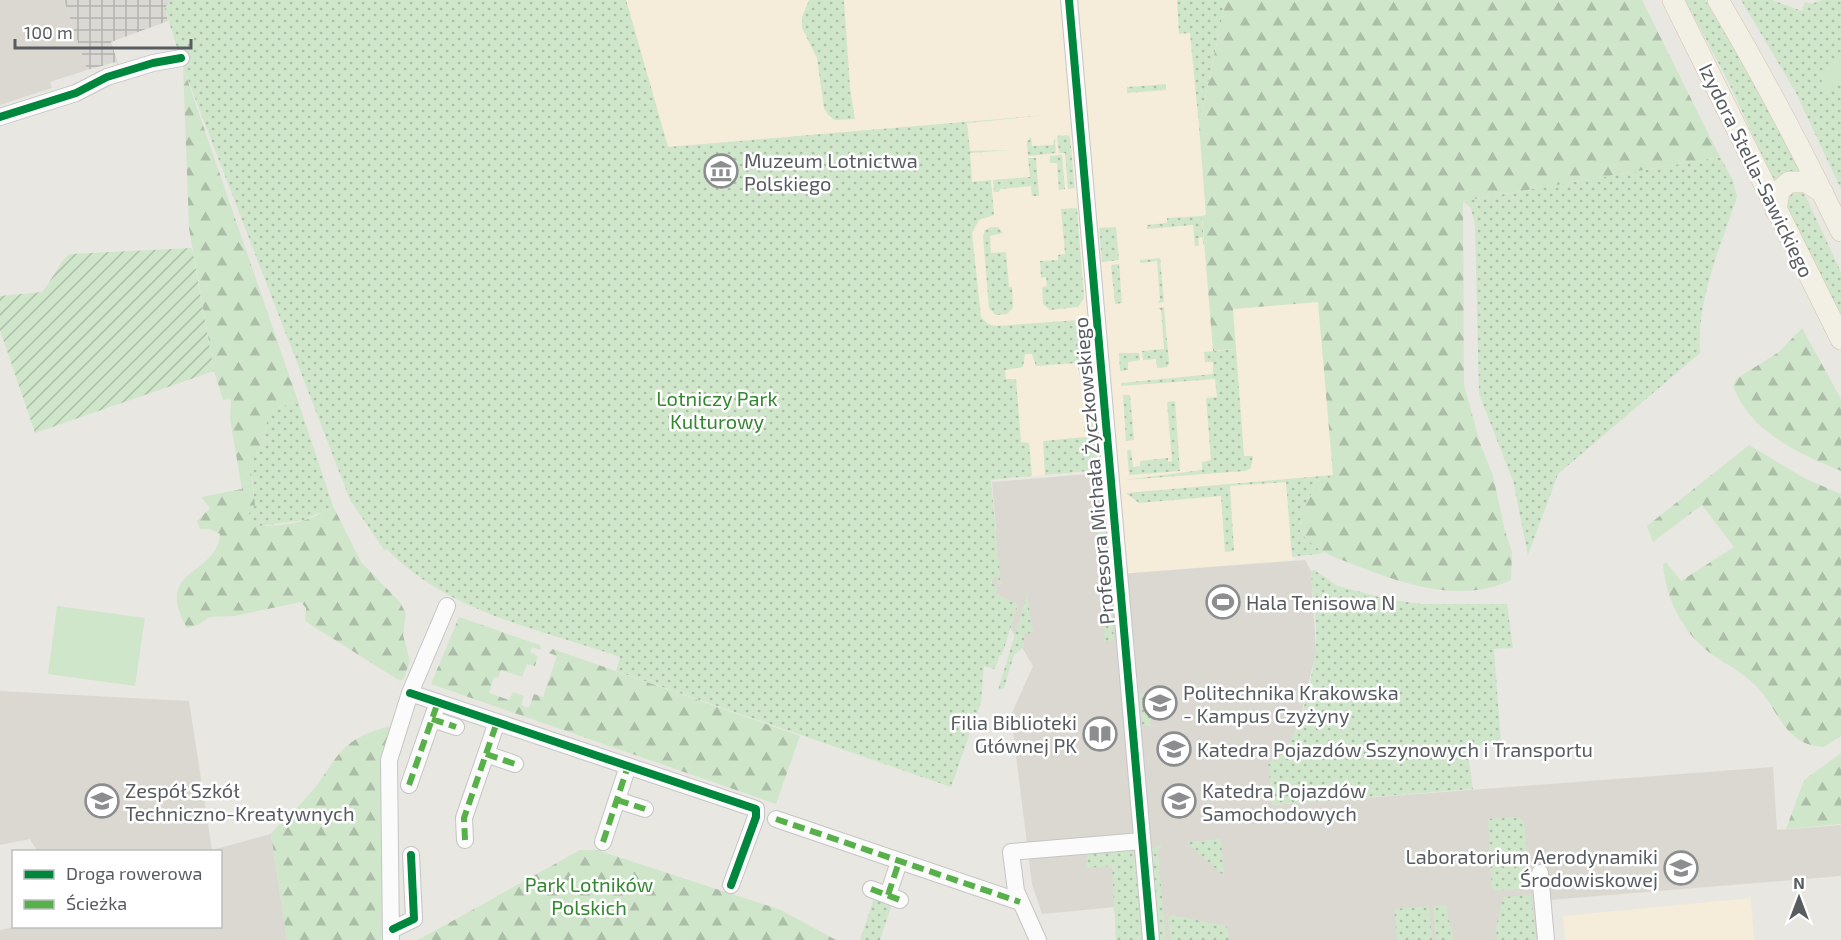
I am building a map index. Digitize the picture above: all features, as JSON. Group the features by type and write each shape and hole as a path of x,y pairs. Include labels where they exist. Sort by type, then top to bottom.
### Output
{"main road":[{"name":"Izydora Stella-Sawickiego","path":"1673,0 1841,339"},
{"path":"1718,0 1753,57 1841,231"},
{"path":"1776,211 1779,191 1789,182 1807,182 1822,193"}],"street":[{"name":"Profesora Michała Życzkowskiego","path":"1069,0 1151,940"},
{"path":"0,117 76,93 107,76 181,58"},
{"path":"392,934 389,760 410,693 447,606"},
{"path":"410,693 756,808 756,817 731,885"},
{"path":"409,785 438,702"},
{"path":"432,719 456,727"},
{"path":"465,840 464,818 497,722"},
{"path":"486,754 515,764"},
{"path":"603,842 628,766"},
{"path":"617,800 645,809"},
{"path":"776,819 1020,902"},
{"path":"1038,940 1020,902 1011,852 1142,841"},
{"path":"392,934 414,920 411,855"},
{"path":"871,889 894,898 899,862"},
{"path":"1540,873 1546,940"}],"shaded area":[{"path":"0,0 64,0 87,70 50,82 52,88 0,105"},
{"path":"64,0 170,0 165,9 168,21 111,42 119,66 116,62 87,70"},
{"path":"626,0 1194,0 1320,301 1333,476 1287,483 1294,560 1119,574 1115,469 991,480 959,123 668,147"},
{"name":"Politechnika Krakowska - Kampus Czyżyny","path":"1089,474 1097,479 1098,489 1111,488 1119,574 1305,560 1311,571 1316,652 1300,718 1291,742 1275,761 1273,805 1773,767 1777,830 1841,825 1841,876 1537,901 1539,940 1157,940 1116,907 1042,914 1032,884 1011,715 1033,666 991,595 996,529 992,482"},
{"name":"Zespół Szkół Techniczno-Kreatywnych","path":"0,691 189,701 212,850 36,850 30,839 0,845"},
{"name":"Zespół Szkół Techniczno-Kreatywnych","path":"271,834 287,940 0,940 0,930 12,927 222,928 222,850 212,850"},
{"path":"1751,898 1754,940 1565,940 1563,916"}],"green space":[{"name":"Lotniczy Park Kulturowy","path":"170,0 626,0 668,147 1047,115 967,123 970,151 1010,150 970,153 972,182 991,180 994,215 979,220 972,233 981,317 988,324 996,326 1079,320 1079,323 1087,328 1090,362 1036,366 1032,354 1025,354 1023,367 1005,370 1006,379 1016,379 1021,442 1029,443 1032,476 991,480 1001,585 997,583 999,578 994,576 991,583 998,586 995,594 1018,604 1002,655 995,669 984,666 981,702 951,787 616,671 620,657 527,627 466,604 438,589 411,571 387,549 385,551 350,500 183,67 165,9"},
{"path":"809,0 844,0 850,88 855,119 835,120 824,108 817,58 802,28 802,17"},
{"path":"1177,0 1226,0 1199,126 1190,33 1179,34"},
{"path":"1226,0 1642,0 1720,157 1463,201 1464,384 1479,440 1493,476 1512,552 1511,580 1492,587 1472,590 1432,589 1393,579 1332,556 1318,549 1300,532 1302,514 1308,499 1325,480 1333,475 1318,302 1233,309 1236,349 1213,351 1202,216 1206,215 1199,126"},
{"path":"1685,0 1705,0 1752,78 1803,176 1776,186 1728,81"},
{"path":"1741,0 1772,0 1802,11 1805,2 1811,4 1822,0 1841,0 1841,189 1795,91"},
{"path":"1833,59 1841,62 1841,79 1825,91 1822,78"},
{"path":"183,67 298,401 277,408 268,414 264,440 250,464 255,505 248,515 260,526 280,525 316,516 333,506 361,562 400,602 406,614 403,635 410,661 404,678 400,681 305,621 306,608 301,602 234,616 209,617 198,625 187,628 178,608 177,593 182,583 217,548 220,534 209,529 200,529 197,521 210,508 201,497 242,489 230,419 231,399 223,400 214,371 189,228"},
{"path":"1166,84 1166,90 1127,93 1127,87"},
{"path":"1057,136 1070,137 1075,188 1068,189 1065,153 1059,153"},
{"path":"1031,137 1032,146 1053,145 1055,138 1056,153 1028,156 1027,142"},
{"path":"1062,155 1065,189 1059,190 1057,163 1050,163 1050,156"},
{"path":"1720,157 1733,180 1737,197 1706,293 1700,333 1700,353 1558,474 1528,555 1513,481 1479,394 1475,226 1471,208 1463,201"},
{"path":"1028,158 1036,158 1039,196 1032,196 1031,186 1000,189 999,192 994,192 993,180 1030,177"},
{"path":"1800,191 1805,195 1841,272 1841,317 1786,205 1790,192"},
{"path":"1077,208 1084,298 1078,307 1050,310 1043,304 1042,287 1047,286 1046,277 1041,278 1040,261 1058,260 1058,255 1065,254 1061,209"},
{"path":"1202,216 1204,246 1202,237 1198,238 1199,246 1195,246 1193,225 1147,229 1147,225 1167,223 1167,218"},
{"path":"998,227 1003,233 990,236 991,253 1006,252 1013,308 1007,314 996,315 989,308 983,236 985,230"},
{"path":"1116,227 1119,260 1102,262 1099,228"},
{"path":"192,248 214,371 35,433 0,330 0,296 42,292 70,254"},
{"path":"1160,258 1164,302 1158,303 1160,300 1157,261 1140,263 1140,260"},
{"path":"1119,264 1122,303 1115,304 1111,265"},
{"path":"1164,307 1169,363 1167,367 1157,368 1156,359 1143,360 1142,351 1164,349 1161,310 1158,308"},
{"path":"1802,328 1841,399 1841,471 1809,457 1777,439 1763,428 1751,416 1733,385 1736,379 1779,352"},
{"path":"1236,349 1244,456 1253,456 1251,468 1245,471 1124,480 1202,470 1202,462 1211,460 1206,398 1217,397 1215,379 1121,386 1121,383 1213,374 1213,362 1205,362 1204,352"},
{"path":"1119,353 1139,353 1140,360 1128,362 1128,370 1120,371"},
{"path":"1090,367 1093,395 1085,397 1078,368"},
{"path":"1123,395 1130,395 1134,440 1126,441"},
{"path":"298,401 333,506 304,520 260,526 247,515 251,510 254,497 250,464 264,440 268,414 277,408"},
{"path":"1175,401 1180,471 1129,475 1127,450 1131,450 1133,467 1140,466 1140,461 1168,458 1168,462 1172,461 1167,402"},
{"path":"1086,405 1093,405 1096,431 1084,432"},
{"path":"1096,436 1099,473 1089,471 1045,475 1043,441"},
{"path":"1749,445 1806,479 1841,494 1841,736 1824,747 1810,745 1791,733 1756,686 1707,651 1697,641 1673,605 1663,564 1666,562 1681,581 1734,547 1702,505 1653,542 1647,526"},
{"path":"1333,475 1300,522 1301,533 1324,553 1292,557 1286,482 1230,486 1234,551 1225,552 1221,496 1139,503 1126,493"},
{"path":"1097,521 1104,521 1114,640 1104,642 1105,621"},
{"path":"1314,570 1338,586 1387,599 1421,604 1507,604 1513,648 1494,649 1501,742 1467,747 1473,789 1272,805 1268,762 1278,757 1295,732 1306,698 1313,665 1316,633 1311,571"},
{"path":"1027,594 1033,633 1024,634 1024,647 1014,655 1004,688 998,690"},
{"path":"57,606 145,618 135,686 48,674"},
{"path":"459,617 540,645 541,650 532,647 530,652 538,656 535,666 527,664 522,677 501,670 498,678 494,677 489,693 509,700 513,692 524,696 521,705 529,708 534,694 543,697 557,656 549,653 553,649 800,736 776,804 431,684"},
{"path":"1139,693 1148,693 1151,727 1142,724"},
{"path":"391,726 383,756 387,900 381,940 287,940 271,834 306,798 348,745 358,738"},
{"path":"1841,753 1841,824 1786,829 1804,780"},
{"path":"1519,817 1524,822 1531,888 1492,891 1488,819"},
{"path":"1221,839 1224,876 1186,842"},
{"path":"1162,844 1158,852 1166,940 1157,940 1151,849"},
{"name":"Park Lotników Polskich","path":"580,850 597,850 781,910 836,940 418,940"},
{"path":"1128,850 1136,854 1144,940 1116,940 1112,866 1086,868 1087,854"},
{"path":"1531,895 1536,940 1497,940 1496,928 1503,897"},
{"path":"874,898 892,904 880,940 860,940"},
{"path":"1446,905 1454,940 1436,940 1433,906"},
{"path":"1429,906 1432,940 1397,940 1394,909"},
{"path":"1172,915 1226,926 1230,940 1170,940 1168,918"}],"marked path":[{"path":"409,785 438,702"},
{"path":"432,719 456,727"},
{"path":"465,840 464,818 497,722"},
{"path":"486,754 515,764"},
{"path":"603,842 628,766"},
{"path":"617,800 645,809"},
{"path":"776,819 1020,902"},
{"path":"888,895 899,862"},
{"path":"871,889 900,900"}],"cycle path":[{"path":"1069,0 1151,940"},
{"path":"0,117 76,93 107,77 153,63 181,58"},
{"path":"410,693 756,809 756,817 731,885"},
{"path":"393,929 414,919 411,855"}],"place":[{"name":"Muzeum Lotnictwa Polskiego","path":"721,171"},
{"name":"Hala Tenisowa N","path":"1223,602"},
{"name":"Politechnika Krakowska - Kampus Czyżyny","path":"1160,703"},
{"name":"Filia Biblioteki Głównej PK","path":"1100,734"},
{"name":"Katedra Pojazdów Sszynowych i Transportu","path":"1174,749"},
{"name":"Zespół Szkół Techniczno-Kreatywnych","path":"102,801"},
{"name":"Katedra Pojazdów Samochodowych","path":"1179,801"},
{"name":"Laboratorium Aerodynamiki Środowiskowej","path":"1681,868"}]}
